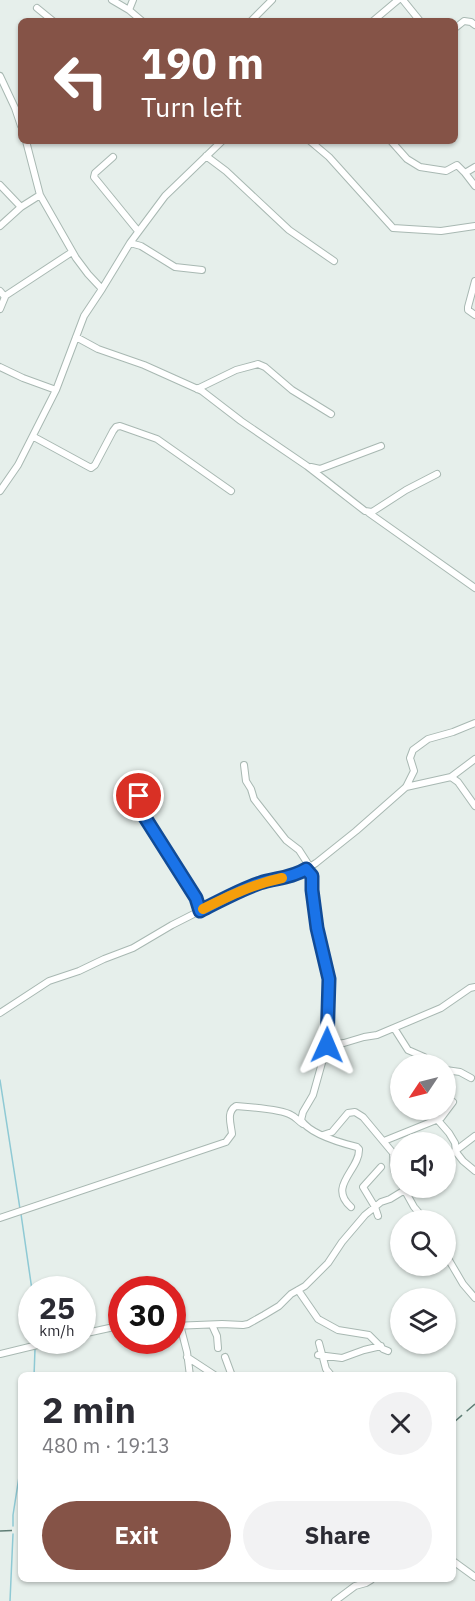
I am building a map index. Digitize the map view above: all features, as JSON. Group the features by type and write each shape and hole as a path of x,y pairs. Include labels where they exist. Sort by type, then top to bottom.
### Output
{"street":[{"path":"112,0 138,18"},
{"path":"129,10 133,0"},
{"path":"254,18 272,0"},
{"path":"377,18 398,0"},
{"path":"403,0 418,18"},
{"path":"37,8 49,18"},
{"path":"458,26 464,21 471,22 475,26"},
{"path":"0,76 18,117"},
{"path":"27,144 40,195 72,252 102,289"},
{"path":"0,491 34,437 56,390 84,316 130,243 165,196 219,144"},
{"path":"314,144 329,157 393,228 441,231 475,226"},
{"path":"394,144 407,159 420,167 446,171 456,165 475,186"},
{"path":"206,156 226,171 289,230 334,261"},
{"path":"113,157 95,173 94,177 138,231"},
{"path":"465,173 475,167"},
{"path":"0,184 21,207"},
{"path":"0,226 21,207 40,195"},
{"path":"130,243 141,246 175,267 202,270"},
{"path":"0,309 3,293 72,252"},
{"path":"475,280 468,307 468,310 475,315"},
{"path":"76,337 98,349 144,364 197,389 308,466 364,511 475,588"},
{"path":"197,389 236,370 258,364 265,367 292,390 331,414"},
{"path":"0,367 56,390"},
{"path":"34,437 91,468 95,465 112,431 120,426 157,439 231,491"},
{"path":"308,466 320,469 381,446"},
{"path":"369,513 437,474"},
{"path":"0,1013 50,981 133,948 172,925 249,887 300,873 379,813 406,788 414,771 410,759 413,750 428,739 475,723"},
{"path":"406,788 451,777 475,759"},
{"path":"244,765 246,781 254,799 286,840 299,850 312,876 317,928 329,979 327,1045 314,1095 303,1112 301,1120 304,1124"},
{"path":"451,777 458,782 475,806"},
{"path":"139,796 139,808 196,898 200,911"},
{"path":"327,1045 377,1035 441,1008 475,987"},
{"path":"394,1028 408,1050 417,1054"},
{"path":"456,1071 471,1078"},
{"path":"0,1218 226,1142 232,1134 230,1113 236,1106 279,1111 292,1115 298,1122 330,1139 357,1147 360,1155 343,1185 343,1198 351,1207"},
{"path":"323,1135 332,1132 348,1113 356,1112 390,1149"},
{"path":"384,1141 436,1120"},
{"path":"475,1136 456,1152 475,1171"},
{"path":"378,1216 363,1187 381,1167"},
{"path":"186,1325 248,1324 279,1306 305,1286 328,1263 348,1234 365,1215 381,1202 392,1198"},
{"path":"456,1275 475,1298"},
{"path":"298,1290 318,1319 346,1332 369,1335 388,1351"},
{"path":"212,1325 218,1348"},
{"path":"319,1343 321,1355 328,1372"},
{"path":"321,1355 342,1358 381,1346"},
{"path":"0,1354 18,1350"},
{"path":"186,1352 189,1372"},
{"path":"187,1357 210,1372"},
{"path":"225,1358 230,1372"},
{"path":"456,1563 475,1577"},
{"path":"335,1601 355,1586 368,1582"}],"waterway":[{"path":"0,1080 20,1209"},
{"path":"21,1214 30,1276"},
{"path":"34,1372 35,1354"},
{"path":"13,1526 18,1483"},
{"path":"10,1601 13,1534"}],"railway":[{"path":"456,1420 475,1404"},
{"path":"0,1531 18,1530"}],"slow traffic":[{"path":"203,909 249,887 282,878"}],"route":[{"path":"139,796 139,808 196,898 200,911 243,889 264,882 300,873 306,869 312,876 317,928 329,979 327,1045"}]}
